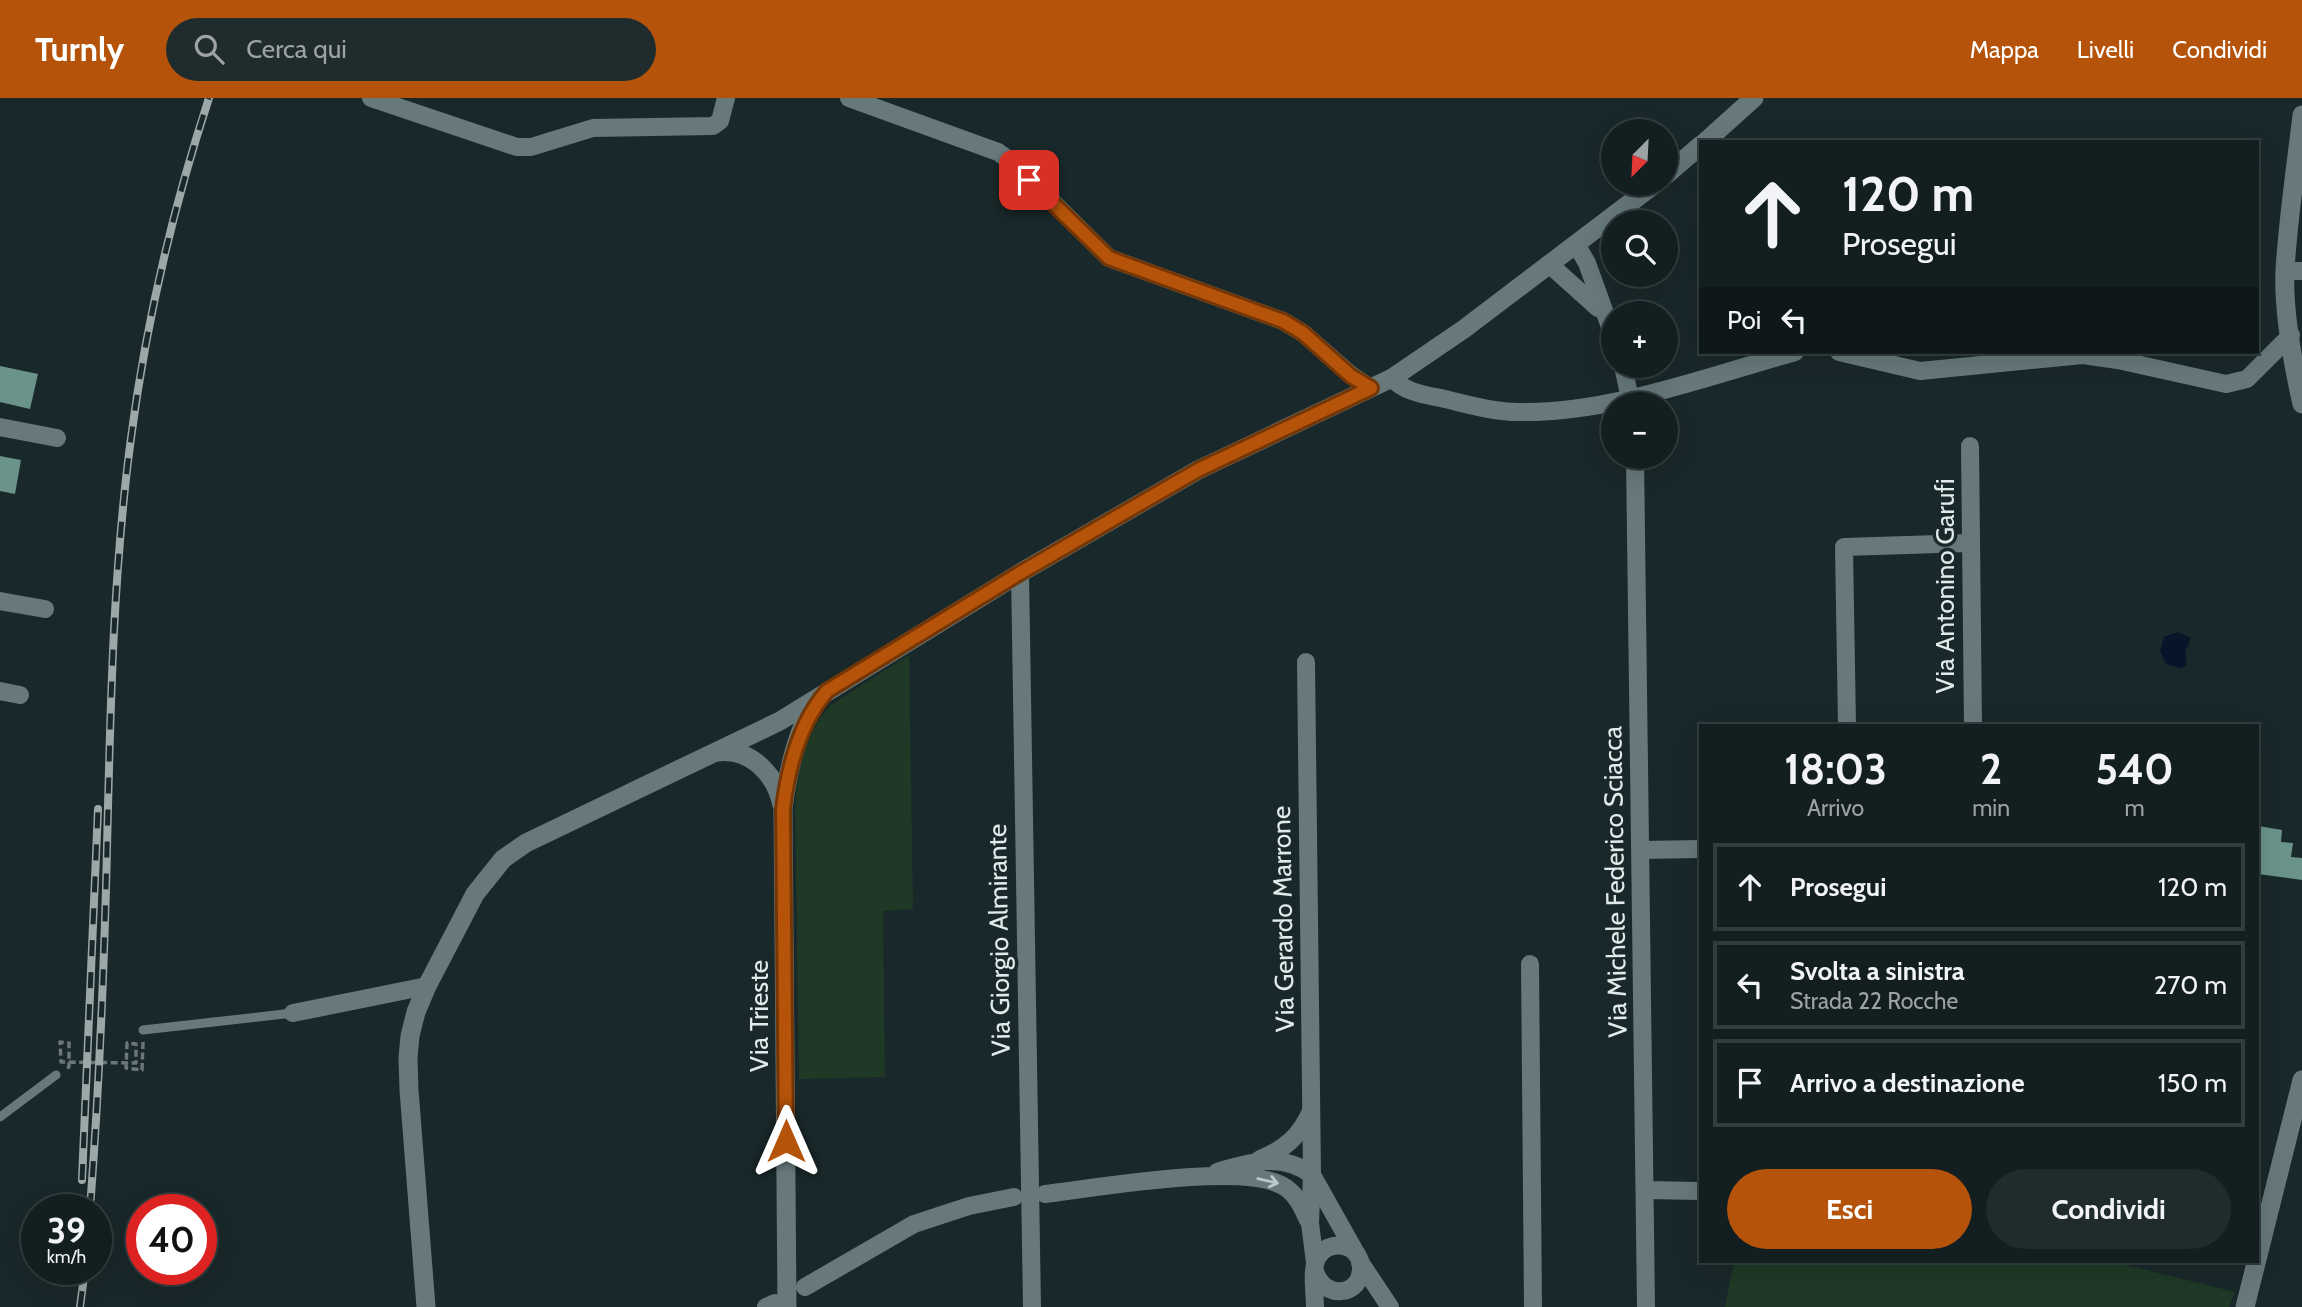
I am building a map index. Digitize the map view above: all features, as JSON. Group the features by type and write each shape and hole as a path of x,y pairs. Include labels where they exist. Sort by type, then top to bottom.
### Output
{"street":[{"path":"371,98 517,147 531,147 593,128 713,125 720,121 726,98"},
{"path":"849,98 998,152 1012,162 1109,258 1283,321 1303,333 1351,376 1371,388"},
{"path":"1707,140 1754,98"},
{"path":"2302,115 2293,271 2285,302 2302,404"},
{"path":"1678,165 1699,147"},
{"path":"426,1307 408,1058 410,1036 427,986 475,894 503,859 526,843 770,726 1020,573 1198,470 1392,378 1464,329 1639,196"},
{"path":"1576,244 1587,263 1601,305"},
{"path":"1549,264 1563,279 1589,298 1601,314"},
{"path":"1847,354 1920,371 2083,355 2226,384 2247,379 2291,335"},
{"path":"1660,392 1788,354"},
{"path":"1392,378 1398,385 1411,391 1498,411 1561,410 1601,405"},
{"path":"0,427 57,438"},
{"name":"Via Antonino Garufi","path":"1970,446 1973,724"},
{"name":"Via Michele Federico Sciacca","path":"1635,469 1646,1307"},
{"path":"1847,724 1844,547 1970,543"},
{"name":"Via Giorgio Almirante","path":"1020,573 1032,1307"},
{"path":"0,601 45,609"},
{"name":"Via Gerardo Marrone","path":"1306,662 1312,1175 1310,1223"},
{"path":"0,691 20,695"},
{"path":"789,773 810,712 827,691"},
{"path":"770,726 781,728 790,742 789,773 783,809"},
{"path":"770,726 764,742 769,774 780,795 783,809"},
{"path":"716,752 726,751 746,756 769,774"},
{"name":"Via Trieste","path":"776,1306 783,809"},
{"path":"1641,850 1699,849"},
{"path":"1530,964 1533,1307"},
{"path":"293,1013 427,986"},
{"path":"2259,1252 2301,1085"},
{"path":"1205,1176 1279,1151 1306,1123 1311,1111"},
{"path":"1257,1160 1291,1163 1312,1175 1359,1259 1390,1307"},
{"path":"1045,1194 1205,1176 1271,1180 1286,1187 1296,1198 1310,1223 1315,1267 1315,1307"},
{"path":"1645,1190 1699,1191"},
{"path":"805,1287 914,1224 969,1206 1014,1197"},
{"path":"1337,1245 1352,1250 1359,1259 1361,1270 1355,1284 1342,1291 1327,1289 1321,1284 1315,1267 1323,1250 1337,1245"},
{"path":"2245,1307 2256,1263"}],"lane":[{"path":"143,1030 293,1013"},
{"path":"0,1117 56,1075"}],"path":[{"path":"56,1075 69,1067 69,1042 60,1042 61,1062 136,1063 136,1044 127,1043 126,1068 142,1070 143,1030"}],"green space":[{"path":"909,655 913,909 883,911 885,1077 799,1079 795,813 803,756 814,728 831,705"},
{"path":"1734,1263 2118,1263 2235,1292 2229,1307 1725,1307"}],"water":[{"path":"2178,632 2191,638 2185,652 2187,665 2180,668 2166,664 2160,651 2164,637"}],"building":[{"path":"0,366 38,374 30,409 0,402"},
{"path":"0,456 21,460 15,494 0,491"},
{"path":"2259,826 2282,830 2281,842 2293,843 2291,857 2302,858 2302,880 2259,874"}],"railway":[{"path":"91,1194 102,1009 112,663 124,494 137,395 153,309 172,224 209,98"},
{"path":"82,1180 98,809"},
{"path":"80,1307 83,1285"}],"route":[{"path":"786,1141 783,809 796,749 815,704 827,691 955,612 1198,470 1371,388 1351,376 1294,326 1109,258 1029,180"}]}
